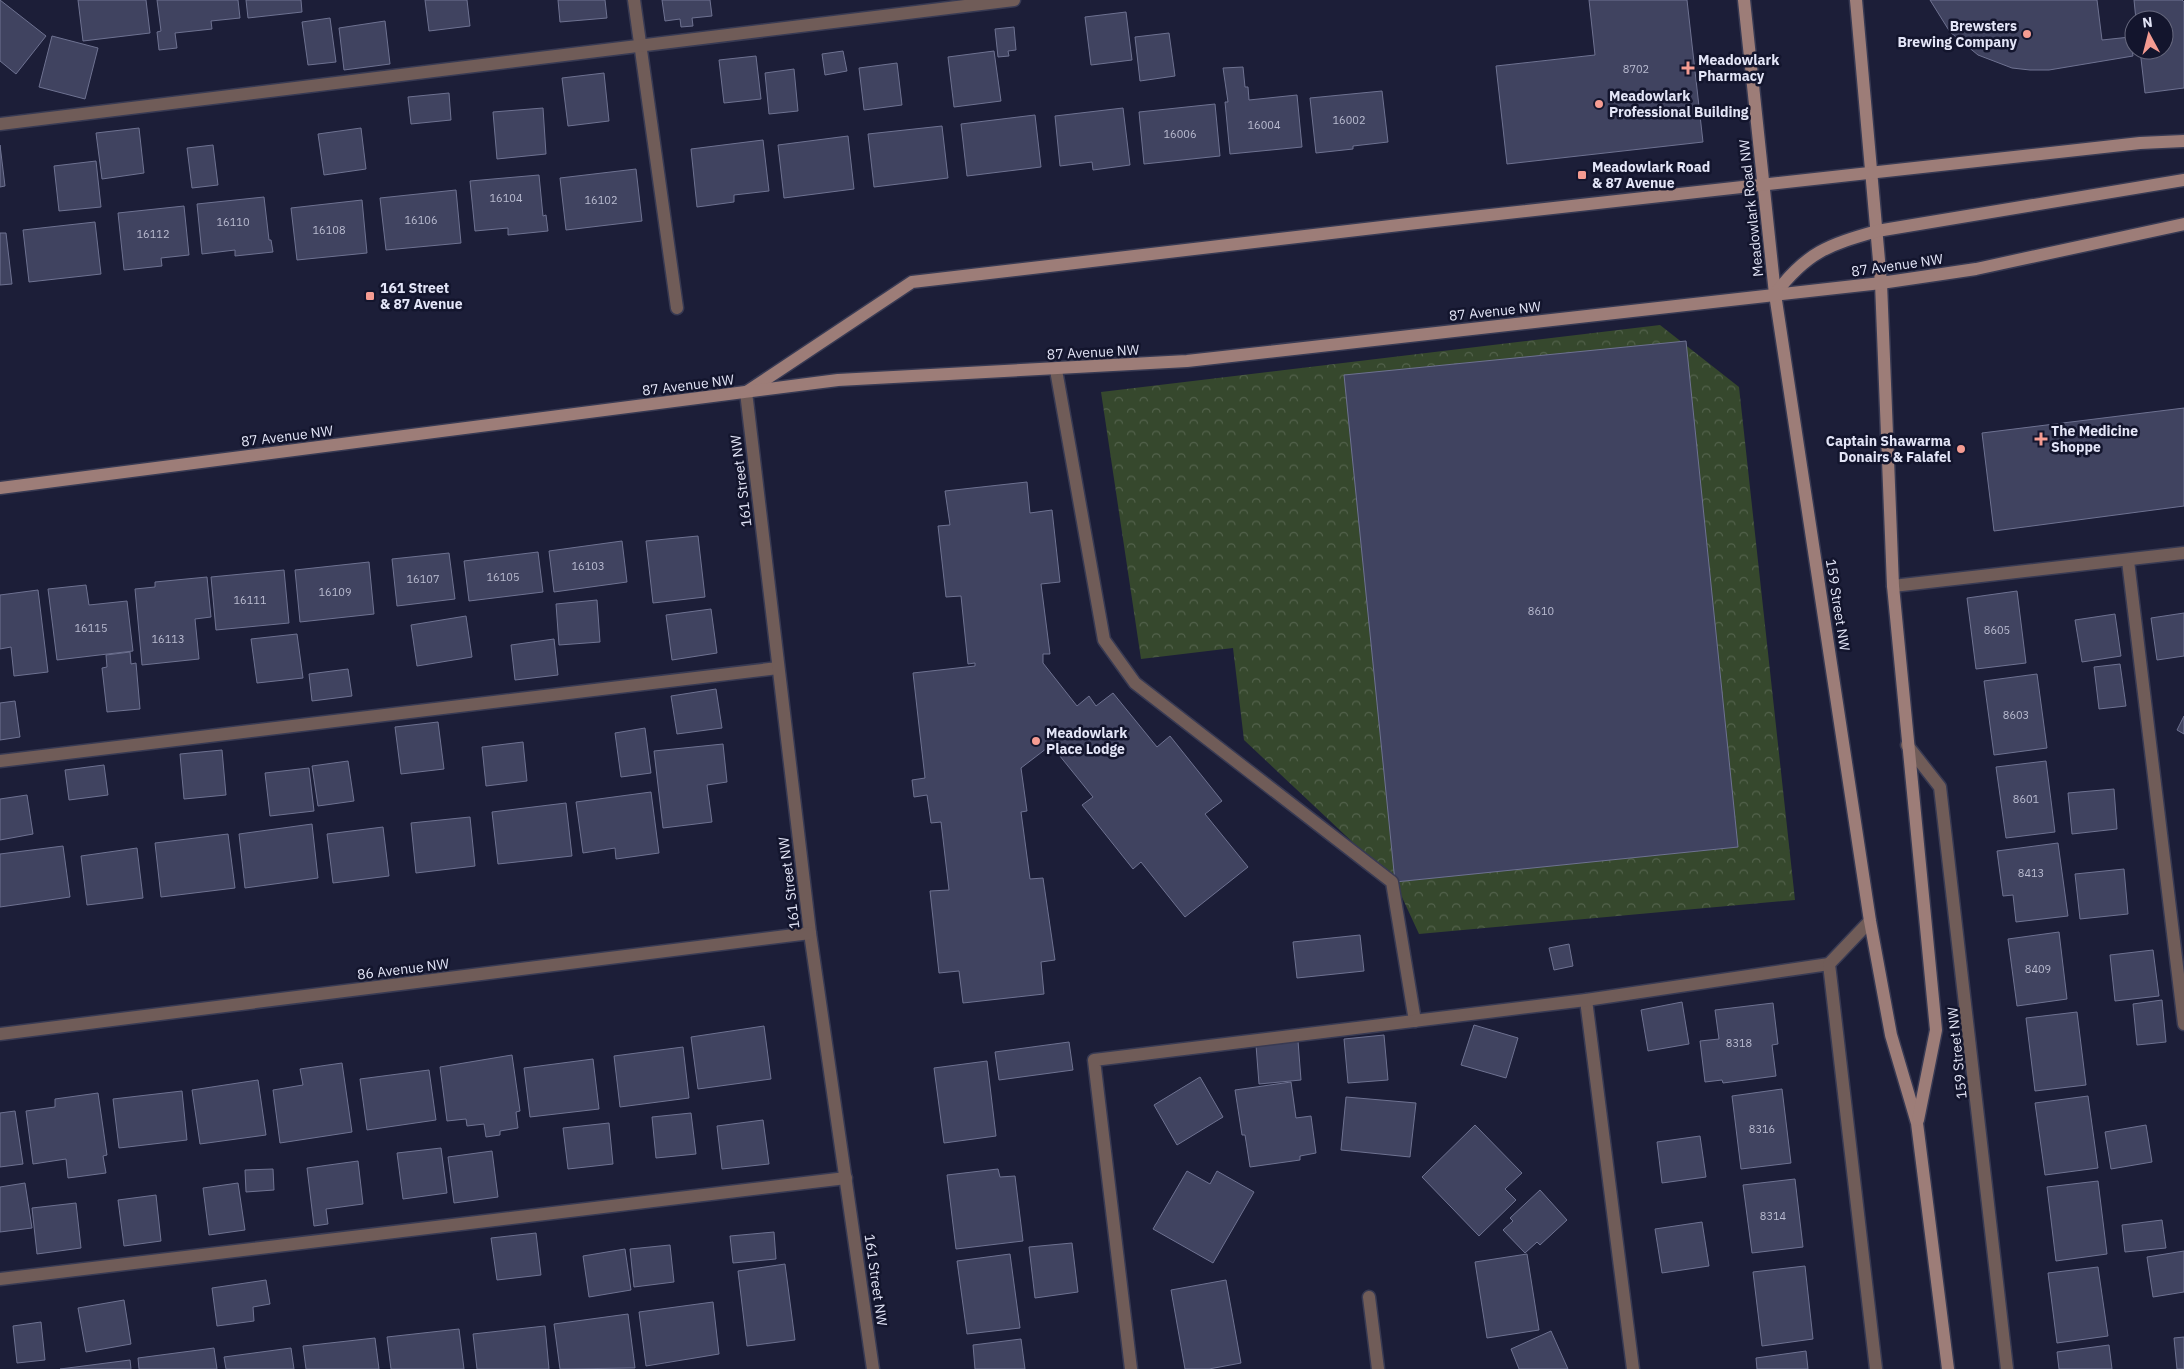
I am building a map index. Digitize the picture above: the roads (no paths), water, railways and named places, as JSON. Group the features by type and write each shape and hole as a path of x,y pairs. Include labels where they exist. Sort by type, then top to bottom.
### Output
{"main road":[{"name":"Meadowlark Road NW","path":"1744,0 1776,294"},
{"path":"1856,0 1882,283"},
{"path":"746,392 912,282 1872,172 2140,143 2184,141"},
{"path":"1776,294 1792,273 1814,254 1840,241 1877,231 2184,180"},
{"name":"87 Avenue NW","path":"0,488 838,380 1056,370 1187,361 1882,283 1976,269 2184,224"},
{"name":"159 Street NW","path":"1882,283 1893,586 1936,1030 1917,1123"},
{"name":"159 Street NW","path":"1776,294 1870,921 1891,1035 1917,1123 1948,1369"}],"street":[{"path":"634,0 677,308"},
{"path":"0,124 1014,0"},
{"path":"1056,370 1104,640 1135,683 1392,882 1415,1021"},
{"name":"161 Street NW","path":"746,392 810,933 873,1369"},
{"path":"1893,586 2184,553"},
{"path":"2128,560 2184,1024"},
{"path":"0,761 778,668"},
{"name":"159 Street NW","path":"1908,745 1940,787 2007,1369"},
{"path":"1131,1369 1094,1060 1586,1000 1828,964 1870,921"},
{"name":"86 Avenue NW","path":"0,1034 810,933"},
{"path":"1828,964 1876,1369"},
{"path":"1586,1000 1632,1369"},
{"path":"0,1279 846,1178"},
{"path":"1369,1297 1378,1369"}],"place":[{"name":"Brewsters Brewing Company","path":"2027,34"},
{"name":"Meadowlark Pharmacy","path":"1688,68"},
{"name":"Meadowlark Professional Building","path":"1599,104"},
{"name":"Meadowlark Road & 87 Avenue","path":"1582,175"},
{"name":"161 Street & 87 Avenue","path":"370,296"},
{"name":"The Medicine Shoppe","path":"2041,439"},
{"name":"Captain Shawarma Donairs & Falafel","path":"1961,449"},
{"name":"Meadowlark Place Lodge","path":"1036,741"}]}
